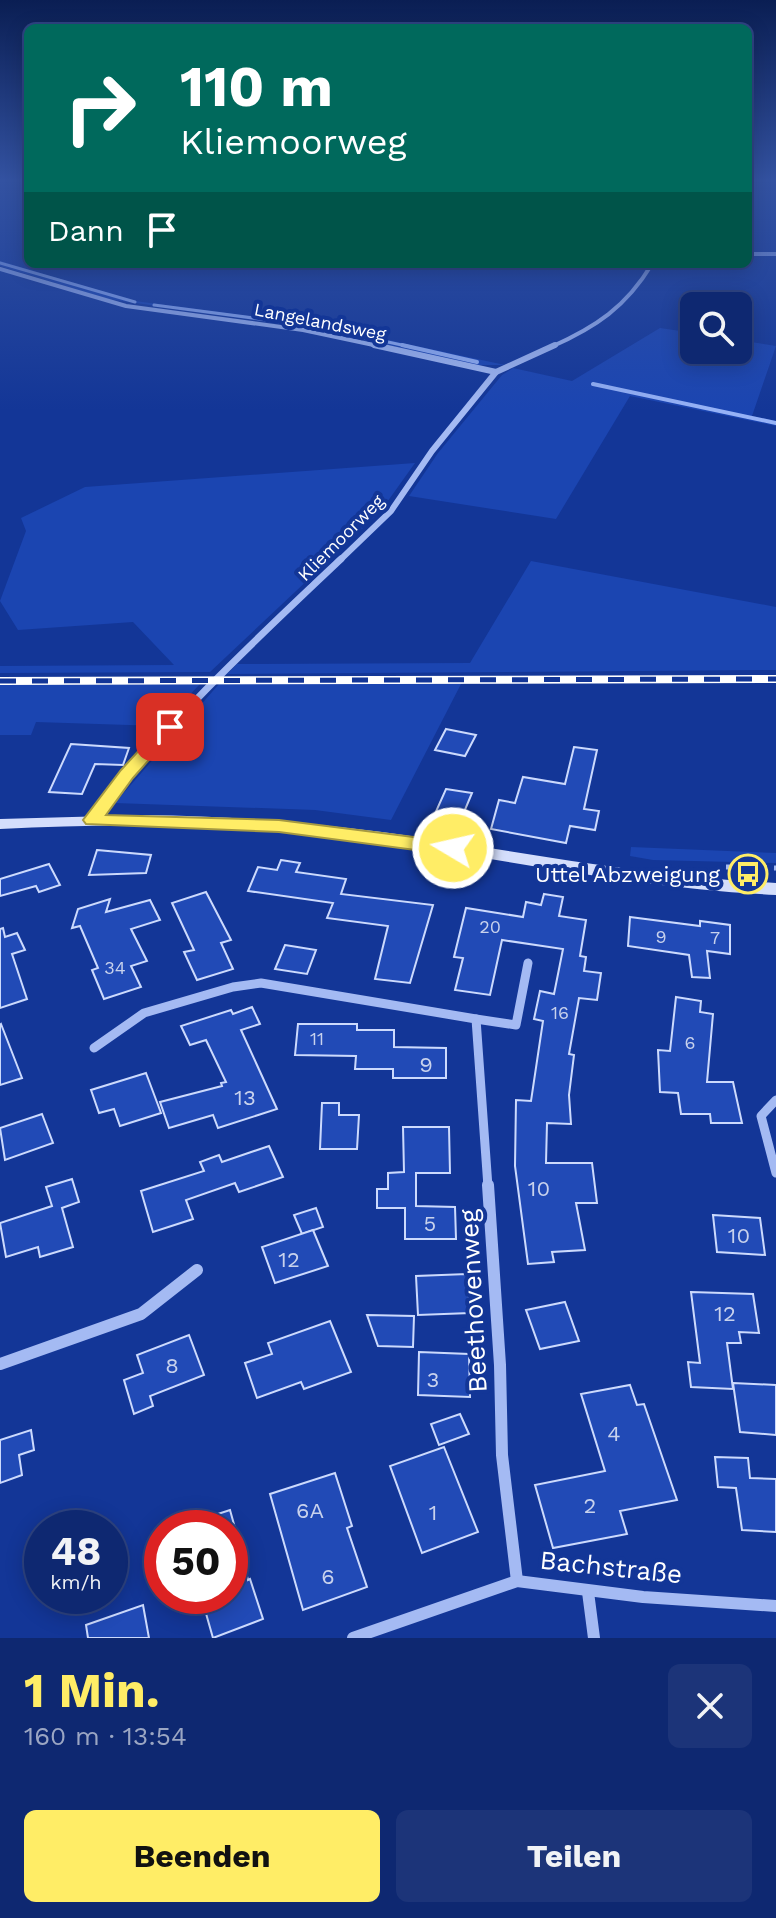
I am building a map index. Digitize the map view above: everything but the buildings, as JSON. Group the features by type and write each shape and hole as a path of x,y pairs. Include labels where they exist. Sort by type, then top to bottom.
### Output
{"main road":[{"path":"0,824 92,820 279,826 383,838 688,883 776,889"}],"street":[{"name":"Kliemoorweg","path":"92,820 127,774 213,680 391,511 432,451 496,372 565,341 612,314 636,290 650,268"},
{"name":"Langelandsweg","path":"0,269 126,306 303,330 496,372"},
{"path":"94,1048 144,1013 233,987 261,983 516,1025 528,963"},
{"name":"Beethovenweg","path":"476,1019 499,1351 502,1455 517,1581"},
{"path":"776,1100 761,1116 776,1173"},
{"path":"0,1364 141,1314 197,1270"},
{"name":"Bachstraße","path":"353,1638 517,1581 588,1592 776,1606"},
{"path":"588,1592 594,1638"}],"shaded area":[{"path":"0,261 135,301 323,326 505,365 476,365 310,328 108,299 0,266"},
{"path":"660,328 680,331 680,364 752,364 752,342 776,346 752,416 776,421 776,426 630,396 556,519 409,496 438,453 502,375 513,368 572,381"},
{"path":"415,463 380,512 210,672 0,673 0,666 174,665 133,622 18,630 0,601 26,531 21,518 85,487"},
{"path":"531,561 776,607 776,670 227,674 237,664 470,663"},
{"path":"200,684 160,726 36,722 31,735 0,735 0,685"},
{"path":"219,684 461,684 391,820 315,810 115,803"},
{"path":"631,847 776,853 776,863 653,860 630,856"}],"waterway":[{"path":"0,263 135,302"},
{"path":"154,305 314,326 407,346"},
{"path":"402,345 407,346"},
{"path":"407,346 411,347"},
{"path":"407,346 477,362"},
{"path":"593,384 776,423"}],"railway":[{"path":"0,681 776,679"}],"place":[{"name":"Uttel Abzweigung","path":"748,874"}],"route":[{"path":"170,727 127,774 92,820 279,826 453,848"}]}
